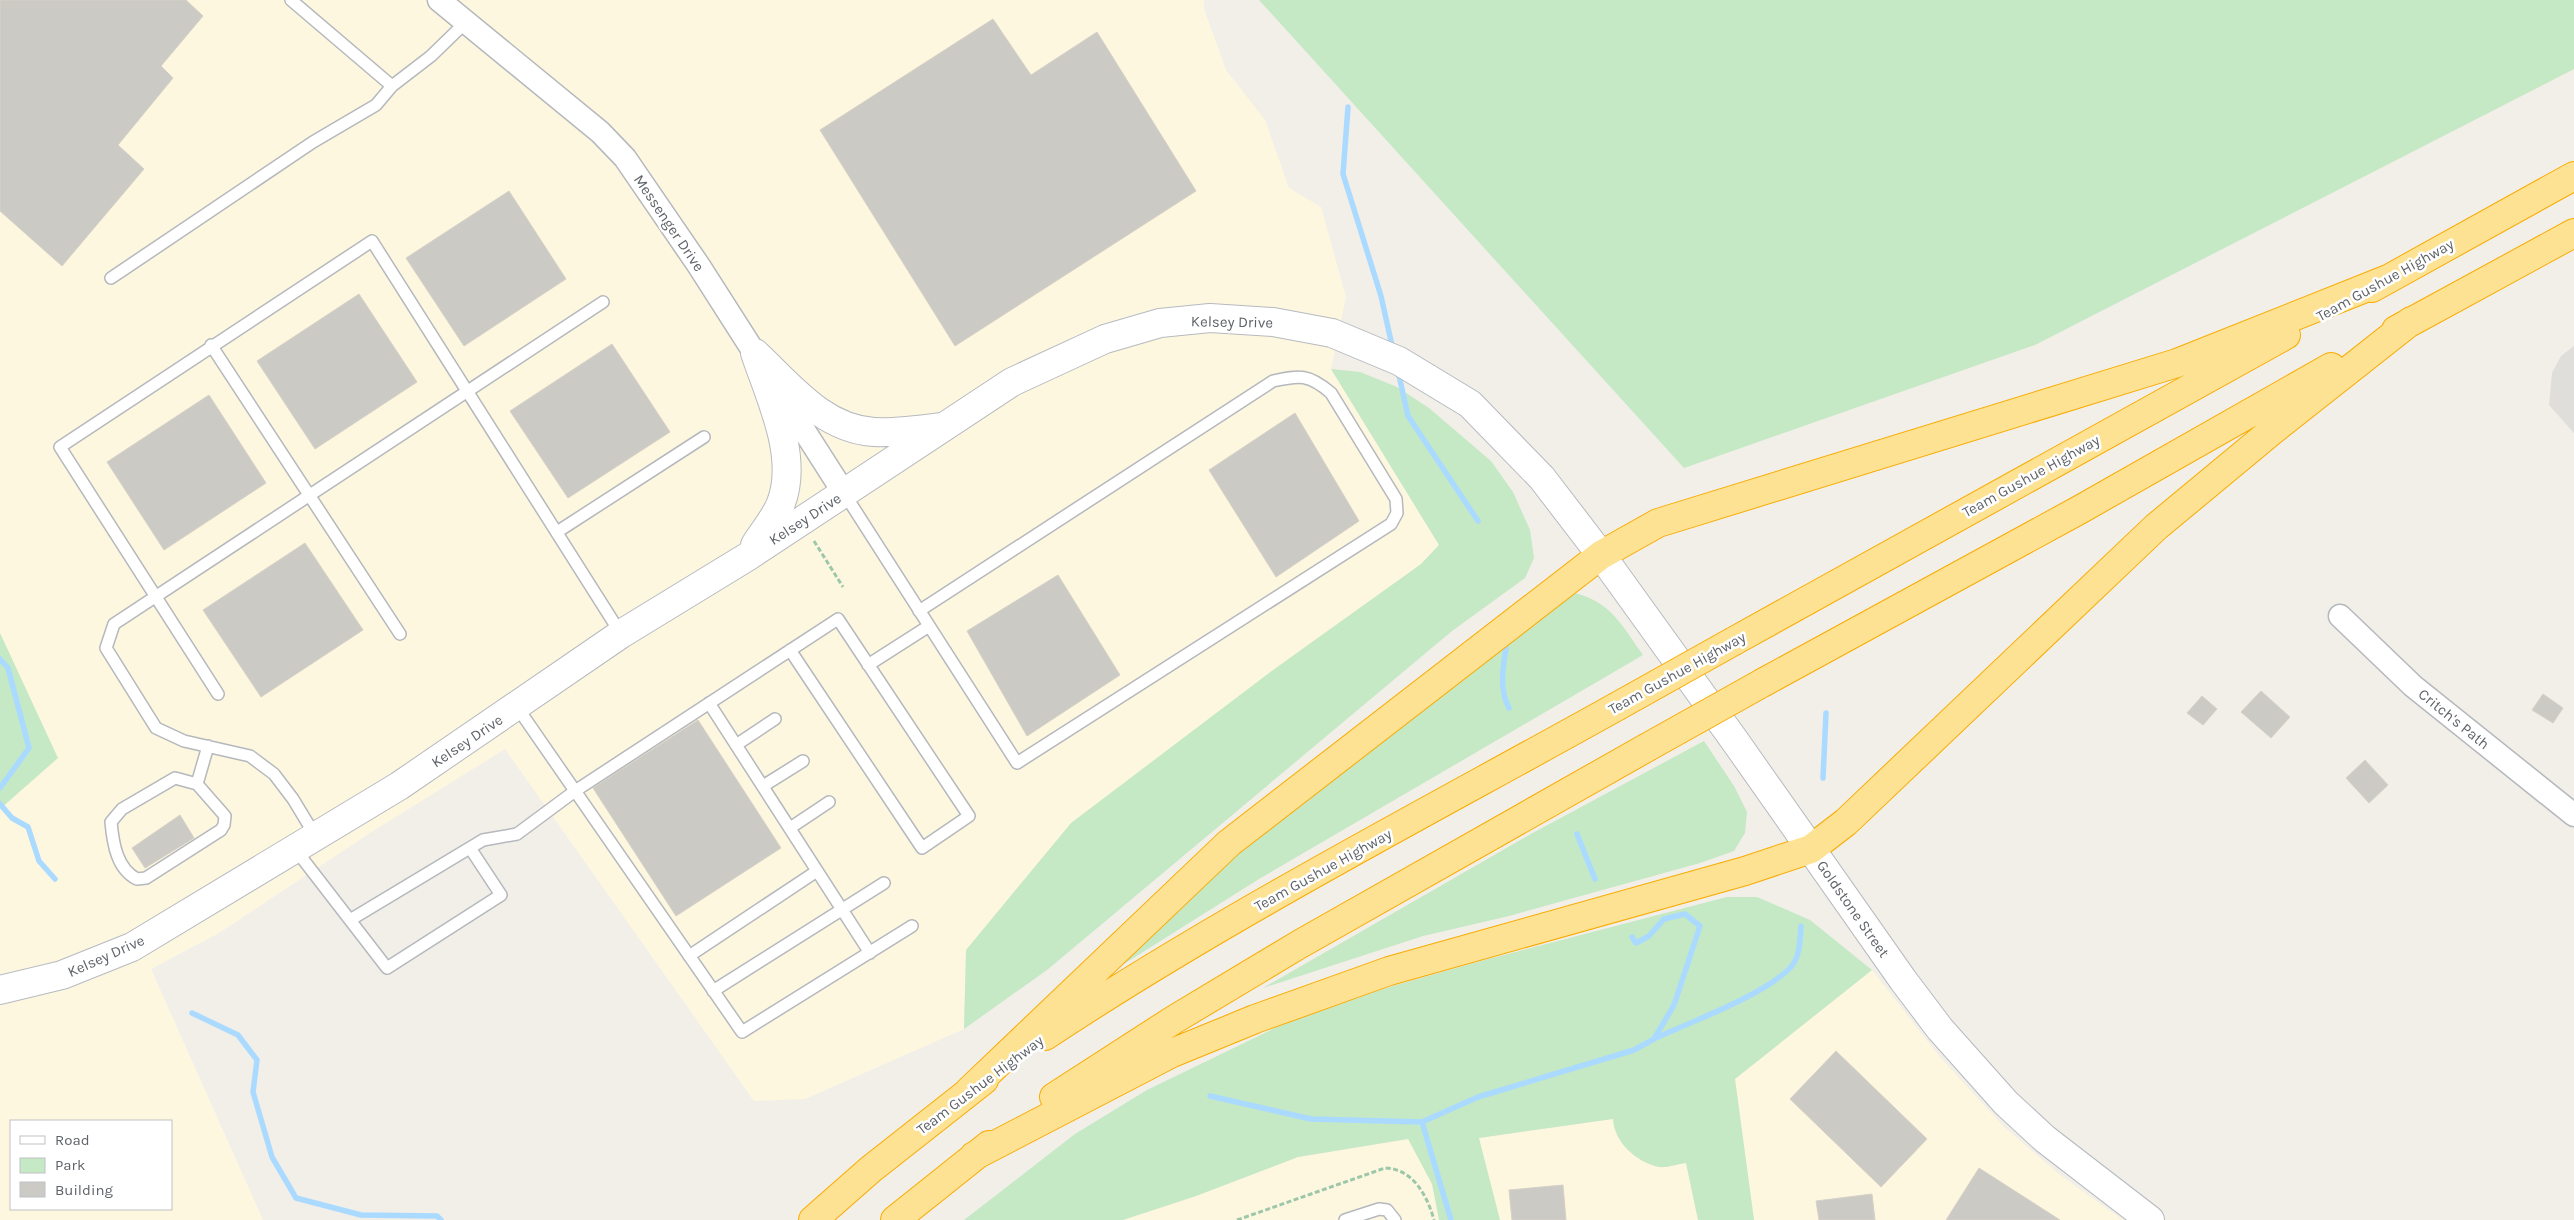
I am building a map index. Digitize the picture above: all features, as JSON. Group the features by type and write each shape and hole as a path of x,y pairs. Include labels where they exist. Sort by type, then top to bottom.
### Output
{"highway":[{"name":"Team Gushue Highway","path":"813,1220 871,1170 969,1091 1042,1037 1200,938 2574,176"},
{"path":"894,1220 974,1156 1072,1084 1175,1019 1309,940 1764,682 2072,514 2411,322 2574,234"},
{"path":"969,1091 1228,843 1601,555 1658,523 2177,363 2388,279"},
{"path":"974,1156 1172,1053 1255,1018 1389,972 1745,871 1811,849 1846,822 2156,527 2274,430 2411,322"}],"main road":[{"name":"Kelsey Drive","path":"0,990 62,975 132,947 399,786 621,634 747,557 800,520 1012,382 1105,339 1160,323 1210,318 1273,322 1332,333 1399,361 1470,404 1542,478 1601,555"},
{"path":"755,354 821,415 838,423 873,432 944,427"},
{"path":"747,557 781,504 786,460 782,435 755,354"},
{"name":"Goldstone Street","path":"1601,555 1903,980 1974,1068 2045,1139 2150,1220"}],"street":[{"name":"Messenger Drive","path":"439,0 600,132 625,158 755,354 844,493"},
{"name":"Critch's Path","path":"2340,616 2413,686 2574,814"}],"lane":[{"path":"291,0 392,86"},
{"path":"111,278 313,142 376,104 392,86 431,56 466,22"},
{"path":"218,694 60,447 211,345 372,241 621,634"},
{"path":"470,848 501,895 387,968 350,920 305,843 293,799 274,774 250,756 184,742 156,728 106,648 114,624 308,494 603,302"},
{"path":"211,345 400,634"},
{"path":"844,493 919,611 1017,763 1391,524 1396,513 1396,499 1331,393 1318,381 1299,376 1273,381 919,611"},
{"path":"558,532 704,437"},
{"path":"350,920 483,840 517,834 575,791 790,650 838,619 969,816 922,848 790,650"},
{"path":"868,665 929,626"},
{"path":"709,703 870,953"},
{"path":"517,707 742,1032 912,926"},
{"path":"736,744 775,719"},
{"path":"197,784 208,746"},
{"path":"763,786 803,761"},
{"path":"175,778 197,784 225,816 224,826 221,830 146,878 137,879 129,875 123,870 113,839 111,822 114,817 122,809 175,778"},
{"path":"790,828 829,802"},
{"path":"689,956 817,871"},
{"path":"713,991 884,883"},
{"path":"1345,1220 1379,1209 1387,1210 1395,1220"}],"path":[{"path":"800,520 843,587"},
{"path":"1237,1220 1386,1168 1396,1168 1415,1182 1426,1198 1434,1220"}],"shaded area":[{"path":"0,0 1204,0 1204,9 1226,70 1265,120 1289,188 1321,207 1346,297 1331,369 1439,545 1421,564 966,950 964,1029 805,1099 754,1101 505,749 370,833 219,933 151,969 263,1220 0,1220 0,809 57,758 0,633"},
{"path":"2574,346 2574,433 2549,405 2552,373 2561,356"},
{"path":"1872,970 1939,1056 2004,1127 2060,1175 2123,1220 1754,1220 1735,1079"},
{"path":"1613,1119 1660,1167 1686,1163 1698,1220 1123,1220 1196,1196 1298,1157 1408,1139 1479,1138"}],"green space":[{"path":"1259,0 2574,0 2574,69 2035,345 1684,468"},
{"path":"1331,369 1360,372 1397,387 1429,408 1491,461 1513,492 1530,530 1534,558 1525,578 1452,631 1047,970 964,1029 966,950 1071,823 1273,670 1421,564 1439,545"},
{"path":"1563,591 1591,599 1611,612 1643,655 1259,879 1081,991 1304,797"},
{"path":"0,633 58,758 0,809"},
{"path":"1704,741 1734,786 1747,812 1745,833 1734,851 1700,863 1509,916 1423,936 1263,988 1529,835"},
{"path":"1727,897 1757,897 1810,920 1872,970 1735,1079 1754,1220 1698,1220 1686,1163 1659,1167 1642,1161 1628,1150 1617,1136 1613,1119 1479,1138 1500,1220 1439,1220 1432,1184 1408,1139 1298,1157 1196,1196 1123,1220 964,1220 1075,1134 1147,1090 1279,1026 1389,987 1488,959"}],"building":[{"path":"0,0 186,0 203,16 161,66 173,78 118,145 144,169 62,266 0,211"},
{"path":"993,19 1031,75 1097,32 1196,191 955,346 820,130"},
{"path":"509,191 566,279 464,346 406,258"},
{"path":"359,294 417,382 315,449 257,361"},
{"path":"612,344 670,432 568,498 510,411"},
{"path":"209,395 266,483 164,550 107,462"},
{"path":"1295,413 1359,521 1276,577 1209,470"},
{"path":"305,543 363,630 261,697 203,610"},
{"path":"1058,575 1120,675 1027,736 967,631"},
{"path":"2261,691 2290,717 2271,738 2241,712"},
{"path":"2543,694 2563,708 2553,723 2532,710"},
{"path":"2202,696 2217,709 2203,725 2187,713"},
{"path":"698,720 781,848 676,916 593,788"},
{"path":"2365,760 2388,785 2369,803 2346,778"},
{"path":"180,815 194,838 145,868 132,848"},
{"path":"1836,1051 1927,1139 1881,1187 1790,1099"},
{"path":"1979,1168 2060,1220 1946,1220"},
{"path":"1563,1185 1566,1220 1512,1220 1509,1190"},
{"path":"1872,1194 1875,1220 1819,1220 1816,1201"}],"waterway":[{"path":"1348,107 1343,174 1381,296 1393,350"},
{"path":"1398,371 1408,416 1478,521"},
{"path":"1506,648 1503,686 1509,708"},
{"path":"0,659 8,668 29,748 0,788"},
{"path":"1823,778 1826,713"},
{"path":"0,804 12,818 28,827 39,861 55,879"},
{"path":"1577,834 1595,879"},
{"path":"1422,1122 1478,1097 1634,1050 1654,1039 1674,1005 1700,926 1685,914 1664,919 1649,936 1636,943 1632,937"},
{"path":"1654,1039 1746,998 1779,977 1794,963 1799,948 1801,926"},
{"path":"192,1013 238,1035 257,1060 253,1092 272,1157 296,1198 361,1215 437,1216 441,1220"},
{"path":"1210,1096 1311,1119 1422,1122 1451,1220"}]}
